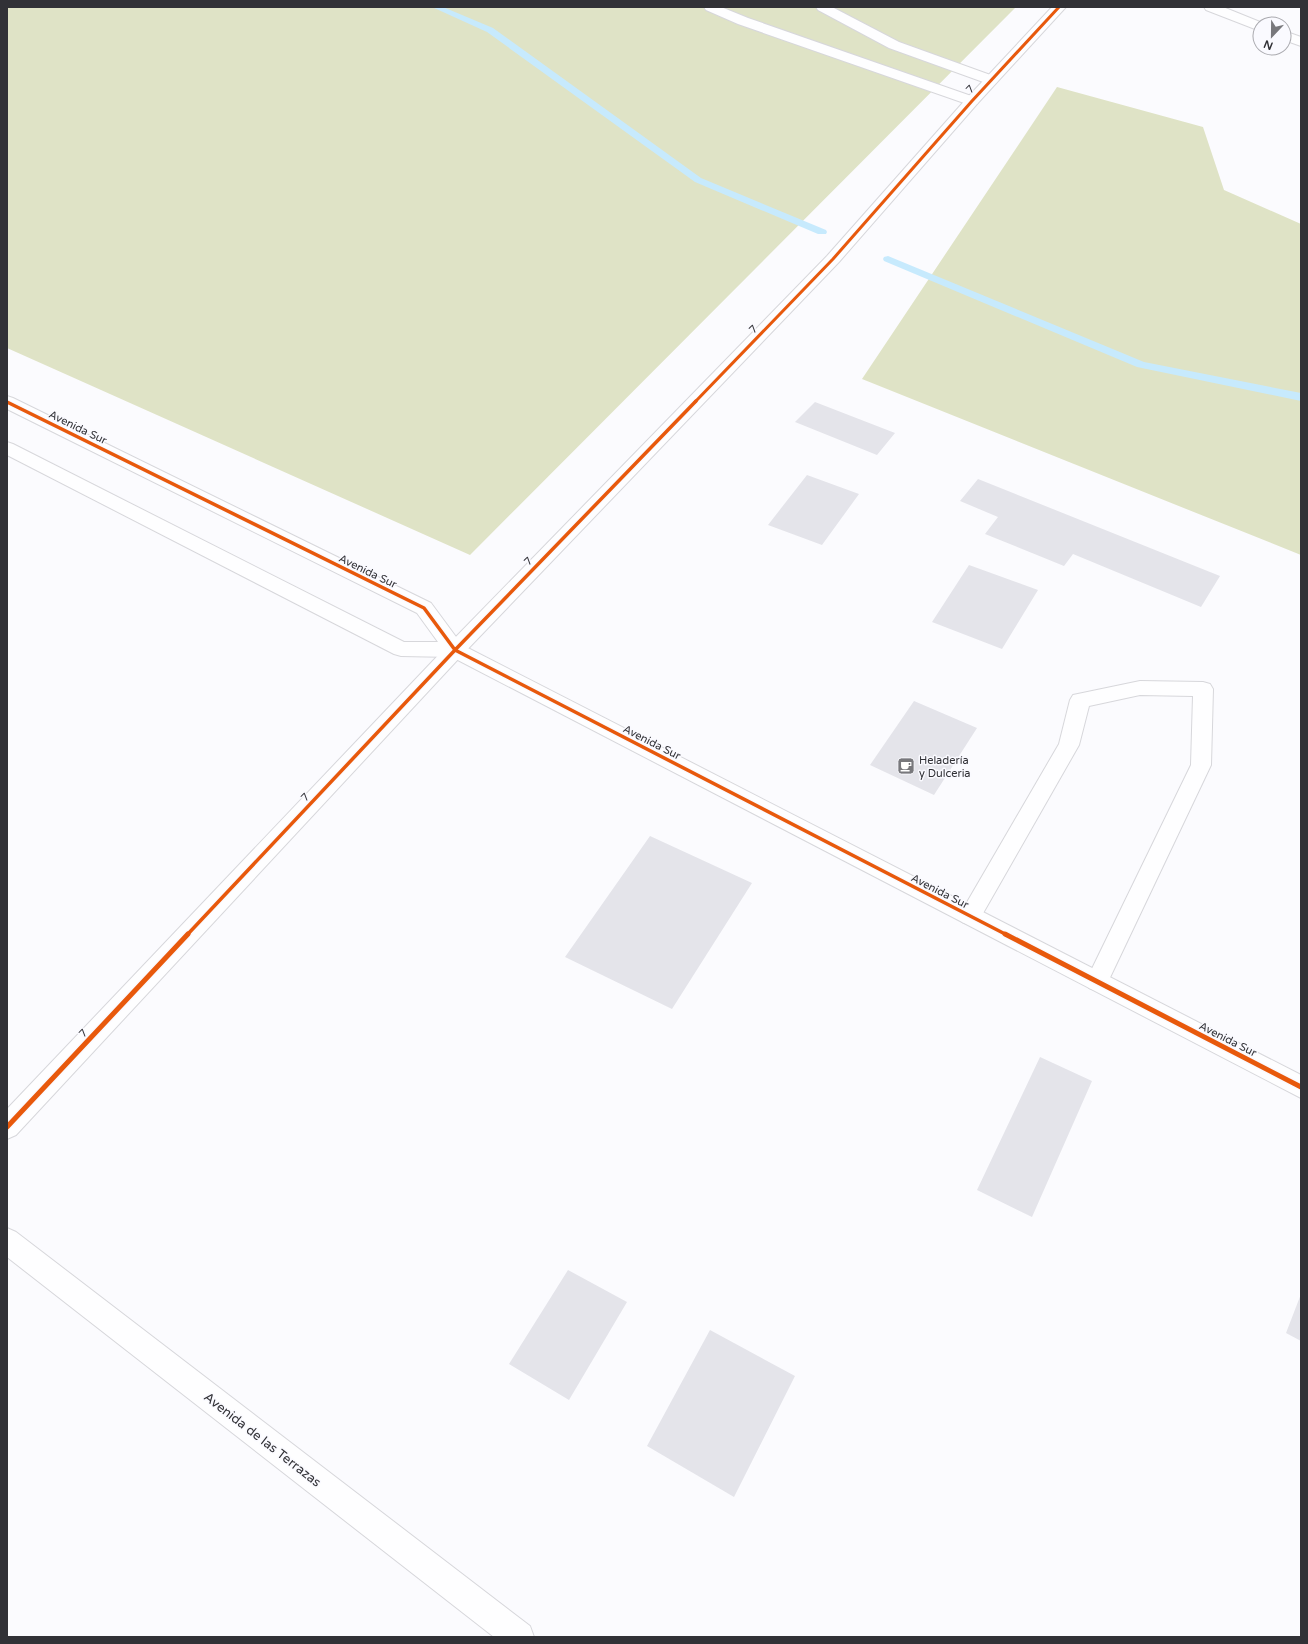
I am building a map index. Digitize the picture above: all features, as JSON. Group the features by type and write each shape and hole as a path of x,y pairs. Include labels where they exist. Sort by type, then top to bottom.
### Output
{"street":[{"name":"7","path":"7,1126 455,650 833,259 972,100 1059,7"},
{"path":"1211,7 1252,23"},
{"name":"Avenida Sur","path":"7,402 424,608 455,650 1301,1087"},
{"name":"Avenida Sur","path":"7,448 401,649 455,650"},
{"name":"Avenida de las Terrazas","path":"7,1241 519,1637"}],"lane":[{"path":"710,7 743,21 972,100"},
{"path":"822,7 894,45 991,80"},
{"path":"970,916 1069,746 1080,700 1140,688 1202,689 1201,765 1097,981"}],"green space":[{"path":"7,7 1016,7 470,555 7,348"},
{"path":"1057,87 1203,127 1224,190 1301,224 1301,555 862,379"}],"building":[{"path":"815,402 895,433 877,455 795,422"},
{"path":"807,475 859,494 822,545 768,525"},
{"path":"978,479 1220,576 1201,607 1073,554 1064,566 985,534 998,517 960,501"},
{"path":"969,565 1038,590 1002,649 932,622"},
{"path":"914,701 977,728 934,795 870,765"},
{"path":"650,836 752,883 672,1009 565,957"},
{"path":"1040,1057 1092,1081 1032,1217 977,1190"},
{"path":"568,1270 627,1302 569,1400 509,1364"},
{"path":"1301,1294 1301,1341 1286,1333"},
{"path":"710,1330 795,1376 734,1497 647,1446"}],"waterway":[{"path":"436,7 490,30 698,180 822,232"},
{"path":"888,259 1141,365 1301,397"}],"cycle path":[{"path":"7,1127 455,650 833,259 972,101 1059,7"},
{"path":"7,402 424,608 455,650 1301,1087"}],"place":[{"name":"Heladería y Dulceria","path":"906,766"}]}
